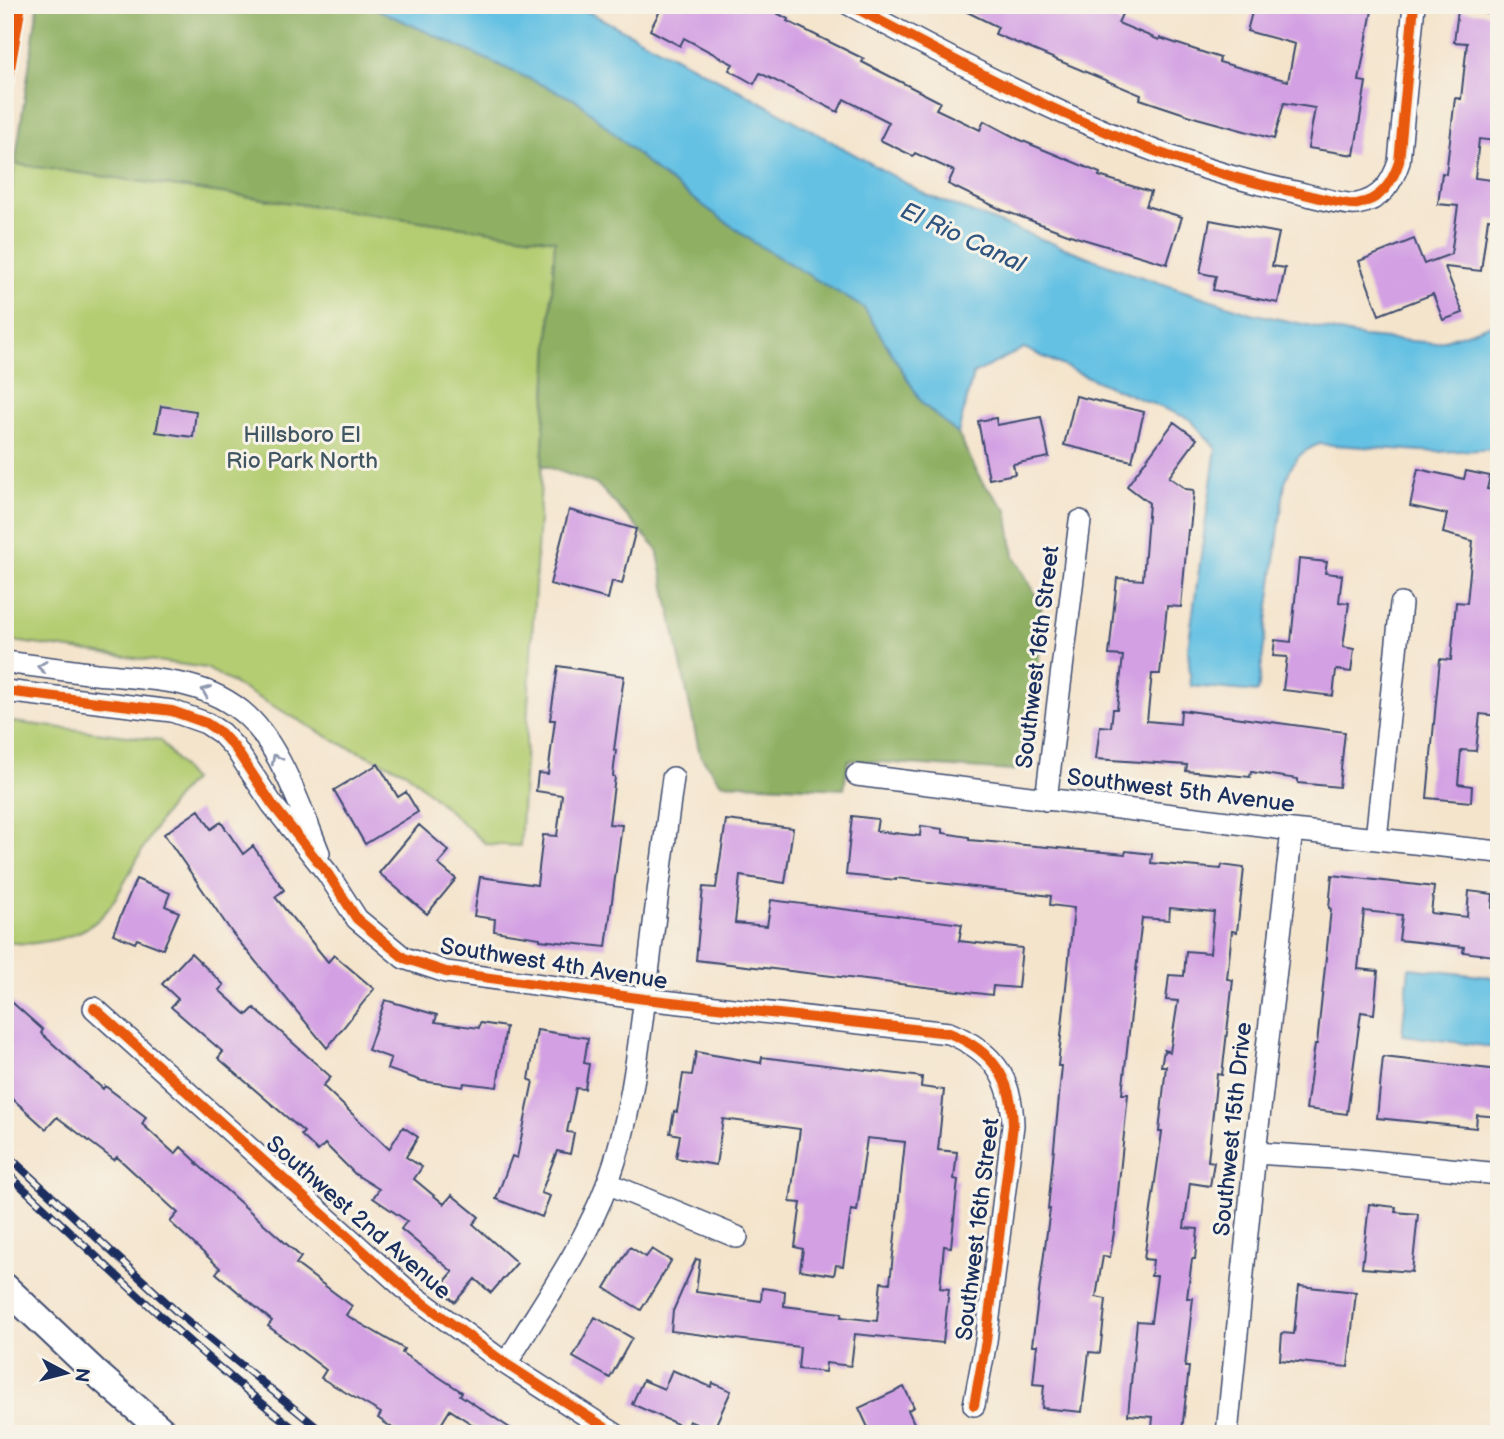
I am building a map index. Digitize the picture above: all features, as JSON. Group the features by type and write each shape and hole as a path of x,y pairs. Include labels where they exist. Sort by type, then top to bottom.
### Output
{"main road":[{"path":"5,26 10,5"},
{"path":"5,1287 96,1374 166,1434"}],"street":[{"path":"850,5 1027,97 1134,144 1271,187 1356,205 1382,194 1393,180 1399,162 1414,5"},
{"name":"Southwest 16th Street","path":"1046,800 1080,521"},
{"path":"1376,839 1401,604"},
{"name":"Southwest 4th Avenue","path":"5,662 167,681 199,687 226,700 248,716 260,731 292,788 328,874"},
{"name":"Southwest 4th Avenue","path":"5,691 172,711 206,723 221,733 235,748 272,804 328,874 357,919 404,958 446,972 645,999 949,1033 968,1041 992,1062"},
{"path":"235,748 260,731"},
{"name":"Southwest 5th Avenue","path":"857,775 1292,830 1499,852"},
{"path":"506,1364 575,1248 607,1183 631,1095 673,778"},
{"path":"272,804 292,788"},
{"name":"Southwest 15th Drive","path":"1227,1434 1255,1153 1292,830"},
{"name":"Southwest 2nd Avenue","path":"94,1008 410,1293 506,1364 615,1434"},
{"name":"Southwest 16th Street","path":"974,1405 986,1341 1013,1125 1013,1105 1007,1086 992,1062"},
{"path":"1255,1153 1351,1159 1499,1174"},
{"path":"607,1183 737,1237"}],"green space":[{"path":"38,5 368,5 578,101 657,172 755,243 864,308 923,404 958,434 982,482 1007,510 1014,556 1041,604 1036,734 1029,757 1013,771 848,760 844,789 721,783 700,755 657,549 598,485 542,465 555,240 15,164"},
{"name":"Hillsboro El Rio Park North","path":"15,164 555,240 520,846 486,844 406,772 341,744 206,668 5,640 5,238"},
{"path":"5,721 160,740 192,780 163,815 115,900 106,911 83,930 48,941 5,941"}],"water":[{"name":"El Rio Canal","path":"368,5 575,5 750,96 929,196 1130,273 1251,313 1363,337 1436,343 1499,322 1499,449 1437,452 1319,444 1301,454 1285,482 1258,692 1191,686 1188,648 1216,448 1190,419 1024,348 973,374 958,434 923,404 864,308 755,243 657,172 578,101"},
{"path":"1409,968 1499,978 1499,1048 1402,1035"}],"building":[{"path":"663,5 762,5 788,19 787,21 864,59 862,62 940,102 936,109 980,130 984,121 1018,139 1100,173 1099,176 1151,192 1146,206 1182,217 1167,264 1076,237 1002,210 948,184 954,171 880,140 889,122 844,99 838,112 760,73 754,84 729,70 733,64 684,38 680,46 650,30"},
{"path":"953,5 1126,5 1118,23 1159,40 1160,38 1220,58 1219,62 1288,81 1295,44 1247,31 1254,5 1373,5 1359,81 1366,82 1354,155 1308,148 1315,108 1284,103 1274,139 1197,118 1140,99 1141,95 995,34 998,27"},
{"path":"1458,10 1499,15 1499,112 1495,141 1479,139 1475,178 1499,181 1499,221 1488,219 1481,271 1445,267 1463,313 1443,320 1433,294 1379,315 1359,261 1414,239 1424,264 1451,254 1458,206 1438,204 1442,173 1446,174 1455,98 1461,99 1467,43 1454,42"},
{"path":"1210,220 1279,233 1272,266 1285,268 1278,303 1213,290 1216,276 1200,273"},
{"path":"1076,396 1144,412 1132,461 1064,445"},
{"path":"161,406 196,411 193,437 156,432"},
{"path":"1041,417 1049,457 1013,464 1015,474 989,479 978,421 996,418 997,425"},
{"path":"1174,422 1197,439 1169,477 1186,489 1194,490 1181,607 1167,606 1160,674 1152,674 1147,721 1180,724 1181,710 1345,732 1339,787 1298,783 1298,779 1251,772 1250,777 1186,771 1187,765 1096,759 1100,726 1111,727 1113,709 1117,709 1123,656 1109,655 1117,578 1143,580 1149,503 1127,486"},
{"path":"1418,469 1464,479 1466,471 1490,476 1487,489 1499,490 1499,716 1480,714 1476,751 1461,750 1458,784 1472,786 1471,802 1427,798 1440,659 1451,660 1456,602 1467,603 1473,541 1443,533 1447,514 1410,506"},
{"path":"569,510 636,529 622,584 612,581 608,599 550,584"},
{"path":"1299,559 1327,562 1325,573 1342,575 1339,602 1349,603 1343,647 1354,649 1351,672 1336,670 1333,696 1283,690 1287,657 1273,656 1275,640 1291,642"},
{"path":"558,666 624,676 614,750 615,777 609,824 622,825 606,947 540,940 494,931 495,919 474,916 480,877 537,885 543,835 557,836 562,795 536,791 538,773 548,774 555,720 550,720"},
{"path":"378,764 398,797 406,792 418,812 365,844 334,790"},
{"path":"199,810 211,829 221,822 243,854 253,846 284,890 275,897 328,962 334,955 374,989 327,1048 233,934 164,834"},
{"path":"852,816 878,819 876,831 920,836 921,826 943,829 943,833 969,837 969,840 1125,854 1126,851 1152,854 1151,863 1221,869 1222,865 1244,868 1237,932 1232,931 1227,979 1233,980 1222,1075 1217,1074 1208,1161 1214,1162 1210,1186 1190,1183 1184,1228 1198,1229 1187,1298 1193,1298 1185,1367 1189,1367 1182,1431 1152,1428 1153,1417 1128,1415 1137,1321 1151,1322 1157,1276 1151,1276 1153,1260 1144,1259 1162,1132 1159,1132 1166,1066 1161,1066 1164,1050 1170,1052 1178,1001 1166,1000 1169,975 1184,976 1186,951 1210,953 1214,912 1170,908 1169,920 1142,918 1122,1094 1128,1094 1114,1232 1110,1257 1103,1256 1096,1297 1106,1299 1100,1353 1089,1352 1082,1412 1042,1408 1044,1385 1033,1384 1037,1345 1032,1345 1050,1209 1062,1066 1058,1066 1074,908 1050,905 1051,896 896,878 846,875"},
{"path":"726,820 793,828 785,883 740,876 735,923 767,926 771,900 962,924 959,941 1022,948 1018,988 993,986 992,995 696,960 703,887 716,888"},
{"path":"419,825 449,851 438,864 456,879 427,914 379,873"},
{"path":"1332,875 1434,887 1431,913 1467,917 1469,891 1493,894 1492,908 1499,909 1499,947 1495,947 1494,956 1463,952 1464,947 1399,940 1402,915 1364,911 1358,969 1378,971 1374,1014 1361,1012 1347,1114 1306,1109 1317,1044"},
{"path":"136,879 170,893 165,906 179,912 163,949 137,939 135,943 113,934"},
{"path":"191,953 224,985 219,990 247,1015 254,1008 331,1077 323,1086 389,1149 403,1127 418,1137 406,1157 422,1167 414,1179 444,1204 452,1195 479,1217 473,1224 517,1263 491,1293 475,1279 455,1302 439,1288 453,1272 401,1229 407,1221 373,1198 379,1189 355,1174 325,1144 318,1151 301,1135 304,1132 218,1058 223,1052 171,1007 178,999 162,984"},
{"path":"5,996 103,1089 105,1086 146,1117 142,1124 175,1154 181,1147 301,1257 296,1264 352,1306 346,1315 404,1349 402,1353 519,1434 487,1434 450,1410 435,1434 401,1434 378,1418 381,1413 321,1378 326,1370 268,1326 272,1321 216,1273 220,1268 170,1222 178,1213 117,1157 114,1160 57,1117 46,1129 5,1092"},
{"path":"385,1000 437,1015 435,1022 479,1028 480,1023 506,1027 497,1087 464,1083 463,1087 422,1081 387,1069 391,1058 368,1050"},
{"path":"537,1030 588,1038 584,1063 589,1064 585,1089 576,1088 567,1132 574,1133 570,1154 557,1151 541,1193 550,1196 542,1217 496,1199 512,1156 517,1158 533,1081 529,1080"},
{"path":"696,1052 761,1063 762,1057 922,1077 921,1087 944,1090 938,1150 957,1152 954,1179 958,1180 951,1247 944,1246 940,1288 949,1289 943,1343 855,1334 851,1366 826,1363 825,1372 798,1369 800,1347 671,1331 673,1311 696,1259 700,1260 696,1292 761,1301 762,1288 785,1291 784,1306 842,1313 841,1317 877,1321 881,1282 890,1283 905,1142 867,1138 857,1211 851,1210 843,1266 836,1265 834,1275 800,1270 803,1249 795,1247 801,1203 790,1202 800,1129 723,1119 716,1165 676,1158 680,1135 670,1133 674,1111 677,1112 683,1074 692,1075"},
{"path":"1383,1057 1499,1070 1499,1117 1477,1115 1476,1128 1377,1118"},
{"path":"1369,1204 1396,1207 1395,1212 1418,1214 1412,1272 1362,1268"},
{"path":"630,1247 646,1257 652,1249 671,1261 641,1310 605,1288"},
{"path":"1299,1286 1356,1292 1348,1367 1280,1360 1282,1333 1294,1334"},
{"path":"595,1317 632,1338 610,1378 573,1357"},
{"path":"672,1370 711,1387 713,1383 731,1391 713,1431 689,1421 686,1428 632,1404 643,1380 664,1389"},
{"path":"904,1387 914,1407 908,1410 919,1434 871,1434 859,1408"}],"railway":[{"path":"5,1153 178,1313 325,1434"},
{"path":"5,1171 187,1339 301,1434"}],"cycle path":[{"path":"5,98 21,5"},
{"path":"850,5 1013,89 1125,139 1240,179 1352,204 1365,202 1379,194 1393,177 1399,162 1414,5"},
{"path":"5,691 172,711 206,723 221,733 235,748 272,804 328,874 357,919 404,958 446,972 645,999 949,1033 977,1048 997,1068 1004,1080 1009,1093 1013,1125 986,1341 974,1405"},
{"path":"94,1008 410,1293 506,1364 615,1434"}]}
